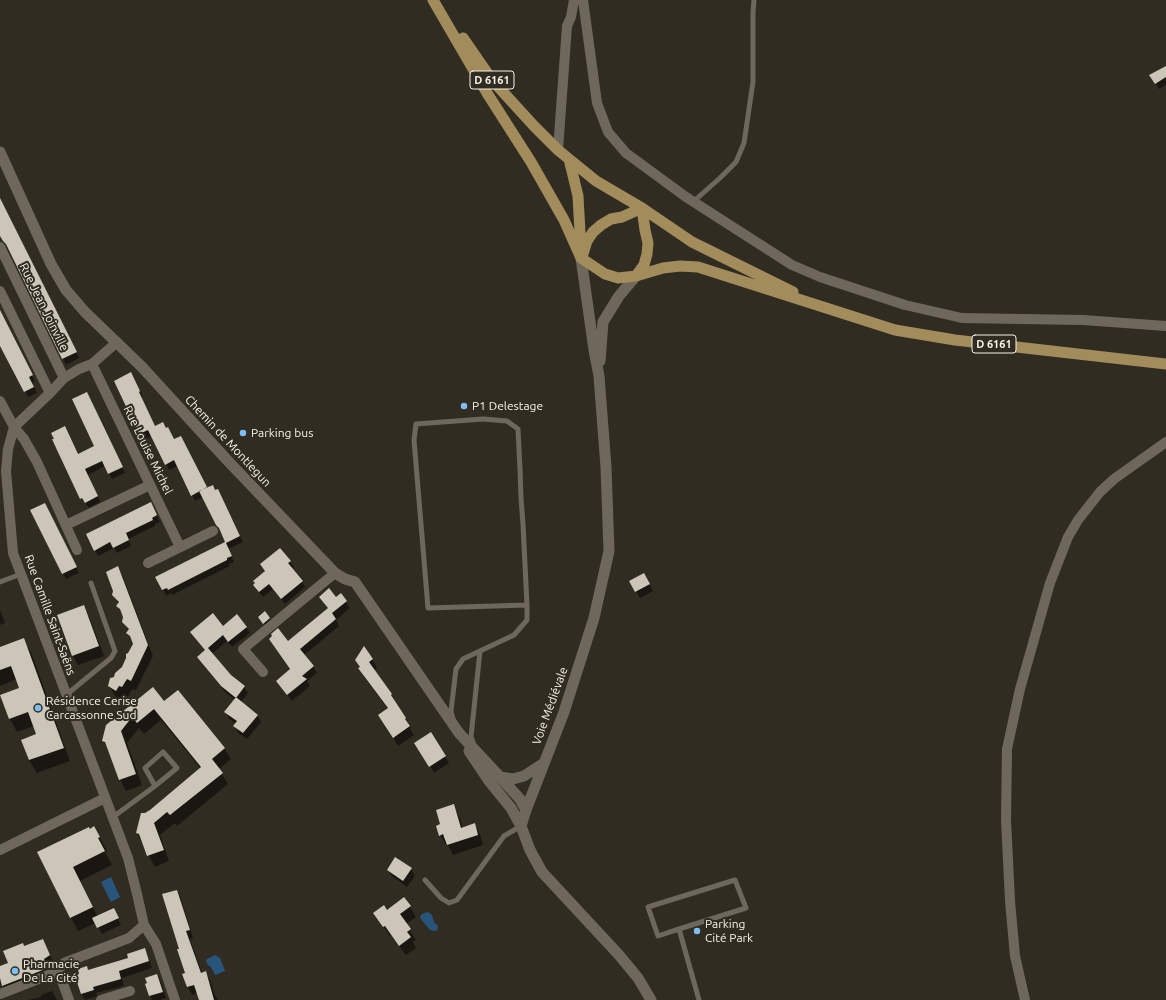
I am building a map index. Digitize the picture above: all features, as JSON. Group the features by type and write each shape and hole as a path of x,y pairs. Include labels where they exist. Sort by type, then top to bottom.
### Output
{"main road":[{"path":"433,0 531,162 564,220 581,258 605,274 618,278 636,276 663,268 680,266 698,267 826,309"},
{"name":"D 6161","path":"437,0 492,80 558,150 596,181 642,208 692,242 826,309 895,330 955,340 1166,364"},
{"path":"569,159 578,196 581,258"},
{"path":"581,258 587,241 593,232 601,225 642,208 648,243 644,265 636,276"}],"street":[{"path":"558,150 567,26 571,17 574,0"},
{"path":"583,0 597,103 608,132 626,153 694,201 792,264 820,277 905,306 962,318 1083,320 1166,326"},
{"name":"Chemin de Montlegun","path":"0,152 51,264 66,290 85,312 142,367 227,460 335,573 345,579 355,582 457,730 489,782 511,808 521,826"},
{"name":"Rue Jean Joinville","path":"0,247 64,378"},
{"path":"581,258 599,376"},
{"path":"599,376 603,322 619,296 636,276"},
{"path":"0,291 50,393"},
{"path":"14,427 64,378 79,369 92,364 117,342"},
{"name":"Rue Louise Michel","path":"92,364 180,547"},
{"name":"Voie Médiévale","path":"521,826 564,712 594,618 609,551 606,467 599,376"},
{"path":"0,401 14,427 24,439 36,462 77,550"},
{"name":"Rue Camille Saint-Saëns","path":"14,427 4,451 13,553 128,858 144,925 156,944 175,1000"},
{"path":"1025,1000 1015,956 1010,901 1006,820 1008,749 1020,689 1050,583 1068,537 1078,520 1100,492 1114,479 1166,442"},
{"path":"66,525 150,485"},
{"path":"148,563 213,531"},
{"path":"263,672 243,649 335,573"},
{"name":"Chemin de Montlegun","path":"457,730 520,799 526,810"},
{"path":"500,777 513,779 524,776 544,763"},
{"path":"0,850 105,798"},
{"path":"521,826 530,850 542,872 619,955 638,978 651,1000"},
{"path":"0,994 56,972 64,963 129,938 144,925"},
{"path":"56,972 62,981 69,1000"},
{"path":"101,1000 130,991"}],"lane":[{"path":"694,201 736,162 744,143 753,82 754,0"},
{"path":"457,730 451,711 456,669 463,659 514,636 527,620 527,605 518,429 507,421 483,419 416,424 414,440 428,608 527,605"},
{"path":"0,582 21,574"},
{"path":"66,695 112,658 115,651 91,583"},
{"path":"476,752 472,737 480,651"},
{"path":"113,817 155,786 177,768 163,752 145,768 155,786"},
{"path":"425,880 441,898 450,902 457,900 504,836 521,826"},
{"path":"735,880 746,908 679,929 658,936 648,906 735,880"},
{"path":"679,929 699,1000"}],"water":[{"path":"111,877 120,897 111,902 101,882"},
{"path":"428,912 432,915 434,922 438,926 436,931 430,930 420,917 422,914"},
{"path":"215,955 220,958 225,971 215,975 206,961"}],"building":[{"path":"1166,66 1166,77 1155,84 1149,75"},
{"path":"0,198 77,352 62,359 6,244 0,236"},
{"path":"0,310 33,375 29,377 34,387 24,392 0,346"},
{"path":"131,372 155,426 163,422 166,428 168,427 174,439 181,436 207,487 191,496 174,460 165,465 148,430 139,434 114,381"},
{"path":"87,392 123,467 108,474 102,461 85,469 98,496 85,503 82,498 80,499 52,439 54,439 51,433 65,426 78,454 94,446 72,399"},
{"path":"213,485 215,490 218,489 240,536 226,543 232,556 168,590 167,588 162,590 155,577 225,542 199,491"},
{"path":"151,502 157,515 152,518 153,520 126,533 129,540 113,548 110,542 94,551 86,534"},
{"path":"45,503 77,567 62,574 30,510"},
{"path":"280,548 291,561 288,563 303,581 281,599 269,584 259,592 253,585 255,583 253,581 265,571 260,564"},
{"path":"118,566 148,645 131,681 127,679 122,687 119,686 116,691 108,686 110,678 114,677 115,673 122,667 126,654 133,644 130,636 126,633 129,629 122,622 123,617 120,609 116,606 119,602 112,595 113,591 106,572"},
{"path":"644,573 650,584 635,592 629,581"},
{"path":"329,588 336,597 341,593 347,601 332,613 336,619 300,649 314,666 302,676 307,679 287,695 276,681 290,669 269,639 272,636 271,634 278,628 288,641 328,608 319,597"},
{"path":"84,605 99,646 72,656 57,615"},
{"path":"265,611 270,618 263,624 258,617"},
{"path":"213,613 223,626 237,614 247,627 228,642 223,635 208,648 231,675 245,686 236,698 221,686 197,657 205,650 190,632"},
{"name":"Résidence Cerise Carcassonne Sud","path":"24,638 64,748 29,760 21,740 36,734 28,712 9,719 0,695 19,688 11,666 0,670 0,647"},
{"path":"364,646 373,659 369,662 392,694 391,695 410,726 393,738 378,715 388,708 358,668 360,667 355,660"},
{"path":"153,687 164,701 178,690 225,748 212,759 223,773 170,815 167,812 154,823 164,850 147,856 139,834 136,833 141,813 145,813 150,810 201,767 154,709 137,723 132,717 121,731 136,774 119,780 105,742 102,741 106,725"},
{"path":"236,697 258,715 243,733 233,726 237,721 224,712"},
{"path":"431,732 446,756 429,767 414,743"},
{"path":"454,804 461,828 475,823 478,835 447,845 443,834 439,836 436,826 440,824 436,810"},
{"path":"94,826 105,851 73,867 93,907 70,918 37,852"},
{"path":"395,857 412,868 403,881 387,870"},
{"path":"177,890 190,930 186,931 201,973 206,971 214,1000 199,1000 194,985 187,987 182,974 185,973 177,949 179,949 162,894"},
{"path":"404,897 411,906 400,914 411,929 407,932 411,937 399,946 385,926 383,927 373,913 384,905 387,910"},
{"path":"114,908 119,918 97,928 92,918"},
{"path":"43,939 50,955 44,959 48,968 2,986 0,966 8,963 3,951 23,943 24,946"},
{"path":"145,948 149,961 119,971 121,979 93,987 94,990 81,994 75,976 79,974 78,969 87,966 88,970 128,958 127,954"},
{"path":"157,974 163,992 149,996 145,984 147,983 145,978"}],"place":[{"name":"P1 Delestage","path":"464,406"},
{"name":"Parking bus","path":"243,433"},
{"name":"Résidence Cerise Carcassonne Sud","path":"38,708"},
{"name":"Parking Cité Park","path":"697,931"},
{"name":"Pharmacie De La Cité","path":"15,971"}]}
